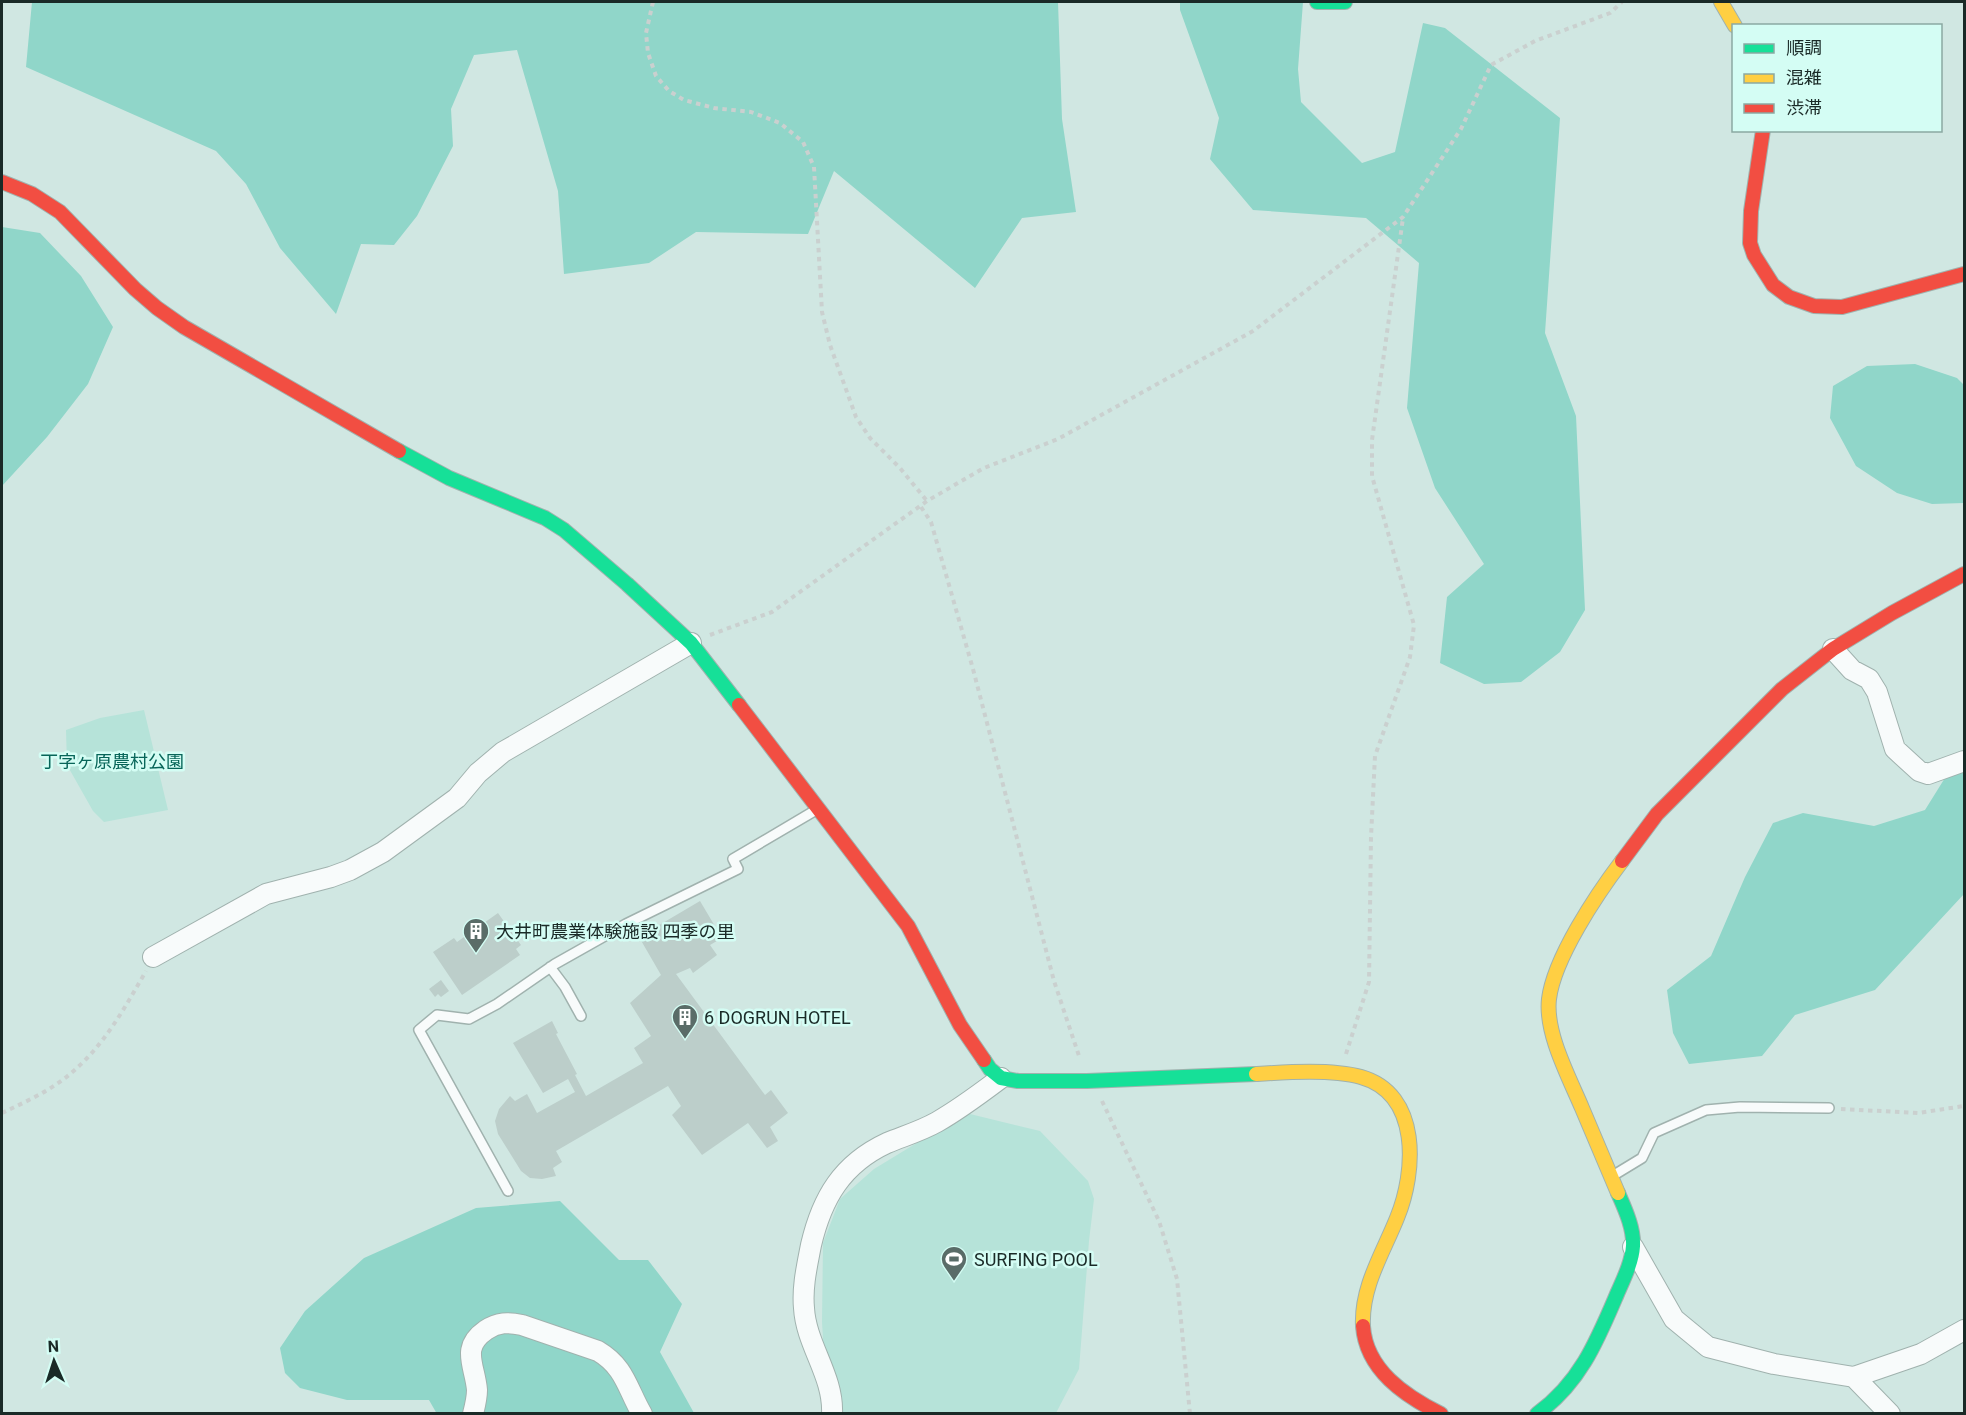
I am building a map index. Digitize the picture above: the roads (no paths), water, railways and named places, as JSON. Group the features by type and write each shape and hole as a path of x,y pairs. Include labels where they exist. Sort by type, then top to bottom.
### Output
{"street":[{"path":"1317,2 1345,2"},
{"path":"1721,2 1734,24"},
{"path":"1762,132 1750,211 1750,243 1754,255 1773,285 1789,297 1814,306 1842,307 1965,274"},
{"path":"2,182 32,194 60,212 135,290 184,327 420,463 449,478 545,518 564,530 627,584 691,643 908,926 960,1025 986,1064 1001,1078 1018,1081 1092,1081 1273,1073 1339,1073 1361,1077 1379,1084 1392,1095 1407,1124 1410,1139 1409,1175 1405,1197 1373,1272 1365,1298 1362,1319 1364,1336 1374,1363 1386,1378 1427,1407 1441,1413"},
{"path":"1537,1413 1557,1400 1586,1361 1605,1325 1627,1270 1633,1247 1631,1229 1612,1176 1562,1062 1550,1024 1550,999 1560,964 1583,918 1657,814 1782,689 1833,649 1892,613 1965,574"},
{"path":"153,957 266,894 331,877 384,852 457,798 478,773 503,752 691,643"},
{"path":"1833,649 1852,670 1869,679 1877,692 1895,749 1919,771 1928,774 1965,761"},
{"path":"832,1413 831,1394 809,1338 804,1308 805,1277 823,1205 841,1176 868,1152 937,1122 1001,1078"},
{"path":"1633,1247 1674,1319 1708,1347 1774,1364 1854,1377 1921,1354 1965,1330"},
{"path":"473,1413 477,1389 470,1355 474,1341 489,1328 510,1322 607,1356 620,1369 642,1413"},
{"path":"1854,1377 1890,1413"}],"lane":[{"path":"508,1191 419,1030 437,1016 469,1018 497,1004 550,967 626,924 738,869 733,859 818,808"},
{"path":"550,967 565,987 581,1016"},
{"path":"1612,1176 1642,1158 1654,1133 1706,1110 1740,1107 1829,1108"}],"place":[{"name":"大井町農業体験施設 四季の里","path":"476,954"},
{"name":"6 DOGRUN HOTEL","path":"685,1040"},
{"name":"SURFING POOL","path":"954,1282"}],"park label":[{"name":"丁字ヶ原農村公園","path":"112,761"}]}
